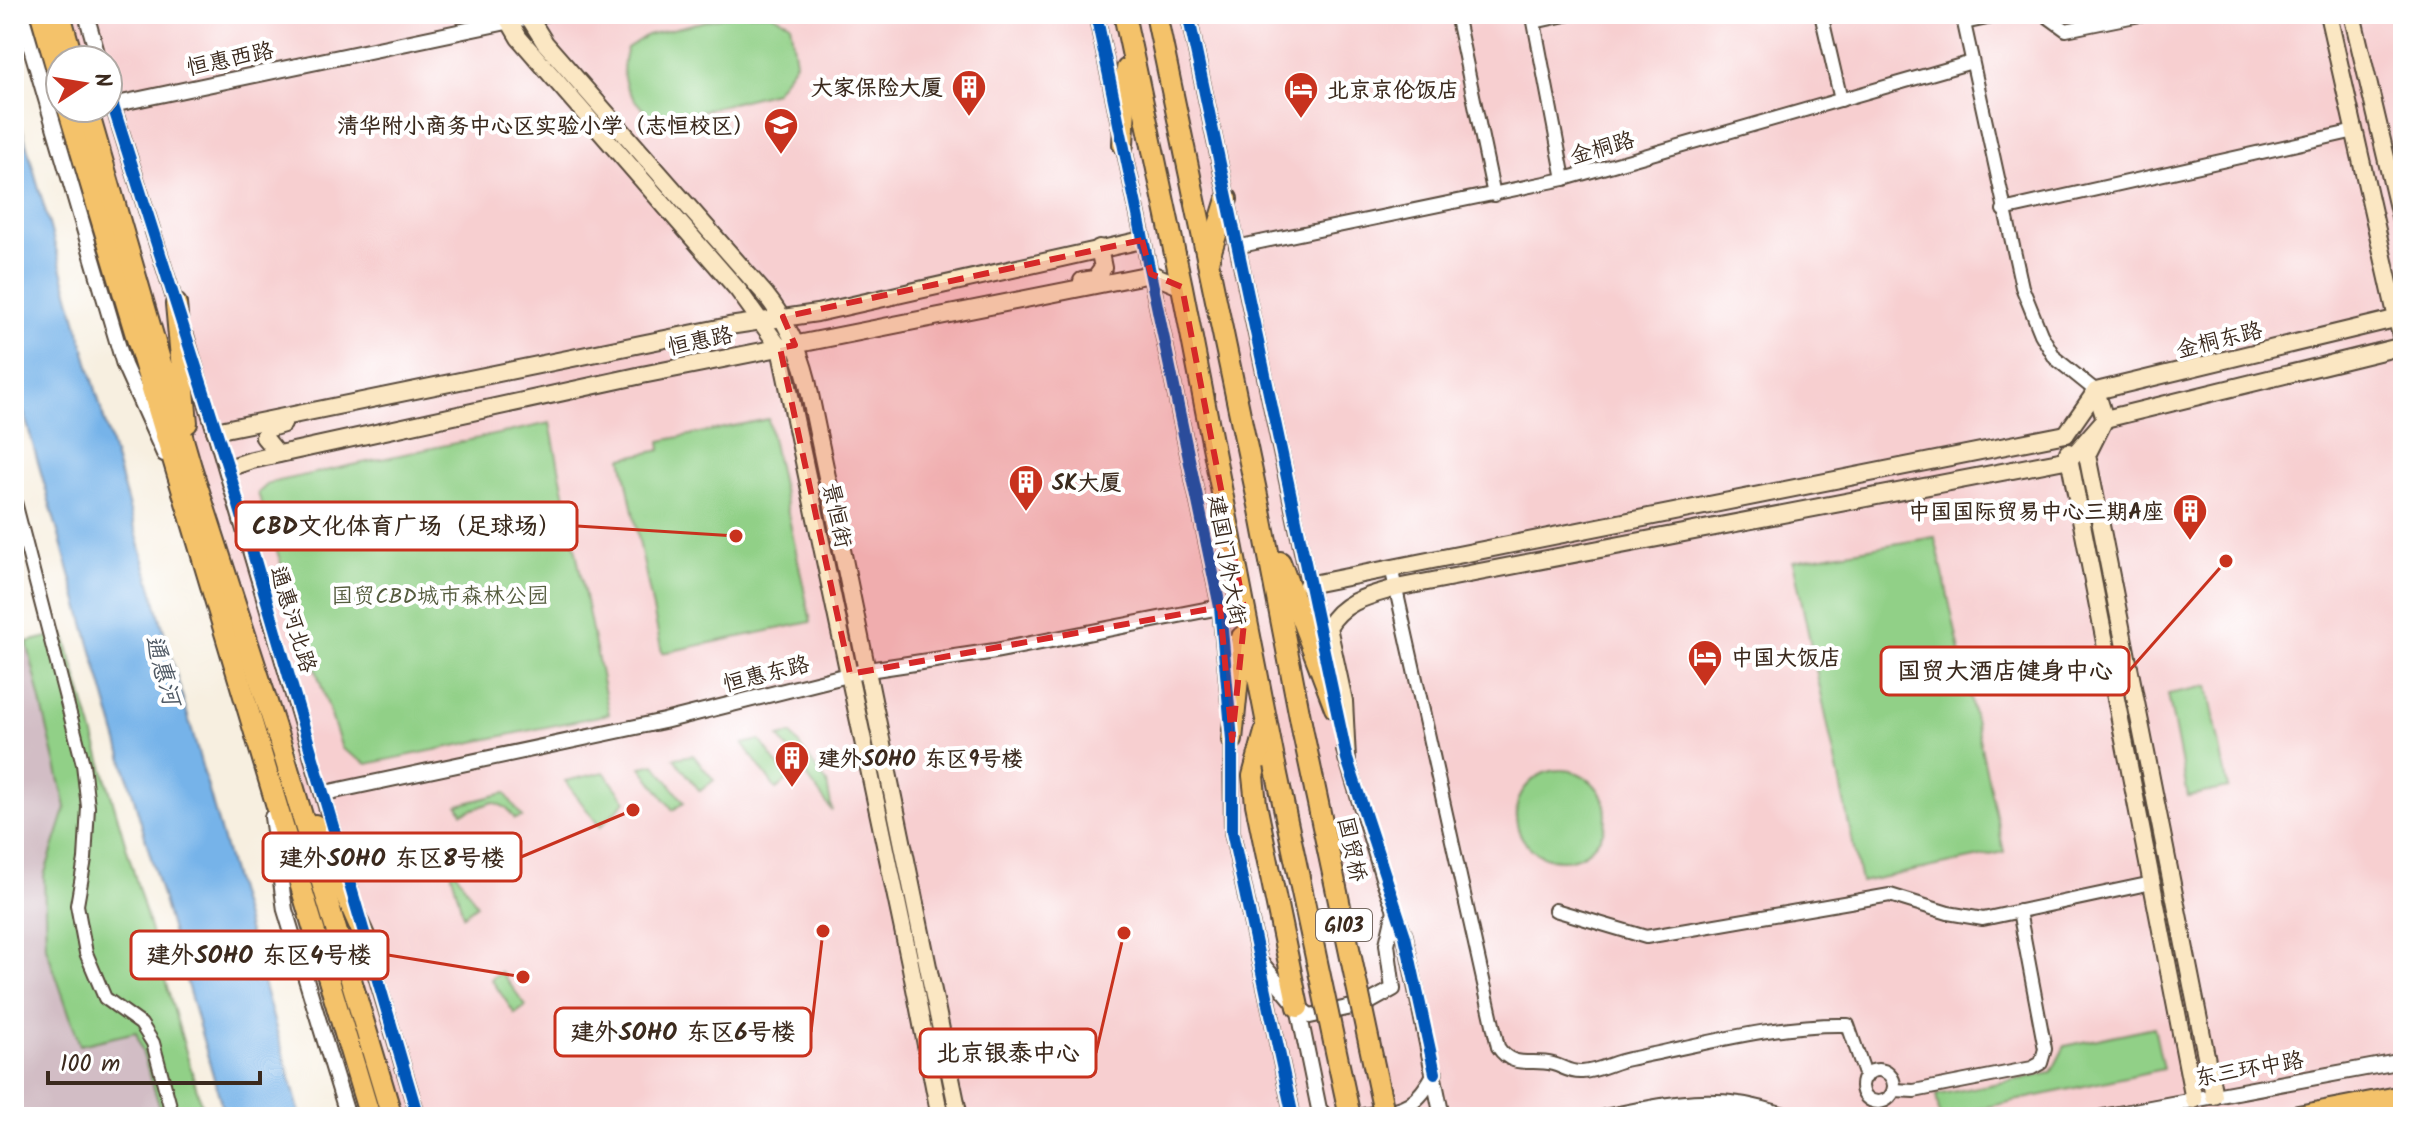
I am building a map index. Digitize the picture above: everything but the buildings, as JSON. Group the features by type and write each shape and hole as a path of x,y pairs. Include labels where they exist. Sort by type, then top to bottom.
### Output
{"highway":[{"path":"41,14 50,44"},
{"path":"60,14 68,44"},
{"name":"建国门外大街","path":"1124,14 1343,1088"},
{"name":"建国门外大街","path":"1156,14 1260,510 1303,733"},
{"path":"1123,144 1129,37"},
{"path":"73,124 266,769 309,876 392,1117"},
{"path":"91,124 191,467 283,752 365,938"},
{"path":"1207,264 1227,199"},
{"path":"176,304 191,467"},
{"path":"1260,510 1335,708"},
{"path":"1232,740 1245,613"},
{"path":"1267,725 1253,776 1256,804 1298,1007"},
{"name":"国贸桥","path":"1303,733 1385,1117"},
{"path":"283,752 309,876 370,1117"},
{"path":"1374,1058 1399,1117"},
{"path":"1343,1088 1343,1117"},
{"name":"G103","path":"1343,1088 1350,1117"},
{"path":"2293,1117 2403,1096"}],"main road":[{"path":"1347,759 1344,701 1328,627 1338,610 1396,588 2070,459 2105,419 2403,346 2400,318 2328,14"},
{"path":"2352,14 2403,229"},
{"name":"景恒街","path":"533,15 545,43 783,317 850,674 940,1117"},
{"name":"景恒街","path":"506,18 787,346 805,371 959,1117"},
{"name":"恒惠路","path":"215,431 956,283 1142,240"},
{"path":"976,308 1095,279 1103,268 1099,248"},
{"path":"1151,274 1182,287"},
{"name":"恒惠路","path":"228,468 278,454 787,346 1151,274"},
{"name":"金桐东路","path":"2096,391 2400,318"},
{"path":"2096,391 2105,419 2087,455 2214,1096"},
{"path":"1307,585 2066,434 2096,391"},
{"path":"278,454 264,437 267,429 346,407"},
{"path":"2066,434 2152,883 2191,1106"}],"street":[{"path":"21,14 124,365 180,490"},
{"path":"86,14 94,44"},
{"name":"建国门外大街","path":"1096,14 1220,607 1232,740 1232,832 1293,1117"},
{"path":"1188,14 1335,708 1347,759 1405,936 1442,1117"},
{"path":"1456,14 1494,195"},
{"path":"1564,179 1534,22 1570,14"},
{"path":"1821,14 1841,100"},
{"path":"2006,14 1964,23 2003,210 2022,287 2041,334 2055,358 2096,391"},
{"path":"2044,14 2066,30 2145,14"},
{"name":"恒惠西路","path":"124,95 533,15"},
{"name":"金桐路","path":"1236,247 1564,179 1972,62"},
{"name":"通惠河北路","path":"118,124 228,468 418,1117"},
{"path":"2003,210 2355,131"},
{"path":"14,498 83,764 88,807 85,859 77,905 86,953 105,998 141,1024 153,1043 173,1117"},
{"path":"1391,567 1498,1047 1503,1055 1521,1063 1551,1063 1572,1073 1587,1072 1617,1061 1717,1042 1819,1025 1848,1025 1866,1077 1863,1091 1874,1101 1888,1098 1894,1090 1893,1079 1885,1072 1874,1070 1866,1077"},
{"name":"恒惠东路","path":"325,793 664,721 868,670 995,651 1220,607"},
{"path":"266,769 285,910 348,1117"},
{"path":"1555,910 1646,937 1890,895 1948,913 1983,919 2152,883"},
{"path":"1261,962 1298,1007 1310,1016 1366,1004 1393,989 1387,944 1395,910"},
{"path":"1894,1090 1914,1091 2032,1068 2041,1063 2045,1049 2019,911"},
{"path":"1298,1007 1319,1109 1326,1117"},
{"name":"东三环中路","path":"2102,1117 2191,1106 2214,1096 2403,1061"},
{"path":"1358,1117 1408,1107 1421,1098 1435,1073"},
{"path":"1604,1117 1681,1102 1707,1101 1740,1104 1793,1117"}],"highlighted area":[{"path":"1142,240 1151,274 1182,287 1245,613 1232,740 1220,607 850,674 780,348 795,345 783,317"}],"shaded area":[{"path":"63,14 2403,14 2403,1117 396,1117 96,124 124,124 124,44 71,44"},
{"path":"14,585 66,807 44,876 136,1032 163,1117 14,1117"}],"green space":[{"path":"735,14 772,14 790,23 796,62 775,92 684,115 650,116 626,86 623,69 627,48 647,35"},
{"path":"768,419 811,622 662,653 622,458 661,450 660,441"},
{"name":"国贸CBD城市森林公园","path":"550,423 609,714 367,764 342,749 258,493 269,483"},
{"path":"1935,537 2004,852 1861,882 1793,561"},
{"path":"64,633 205,1117 163,1117 136,1032 80,1045 46,947 44,876 66,807 27,642"},
{"path":"2208,686 2228,788 2188,796 2168,694"},
{"path":"791,734 827,783 832,811 779,737"},
{"path":"760,740 789,780 776,789 743,744"},
{"path":"693,755 714,780 700,791 674,758"},
{"path":"655,764 684,802 673,810 641,767"},
{"path":"1561,770 1578,774 1593,783 1602,798 1606,815 1602,832 1593,847 1578,856 1561,860 1544,856 1529,847 1520,832 1516,815 1520,798 1529,783 1544,774"},
{"path":"604,772 626,801 600,827 565,781"},
{"path":"505,793 522,817 515,819 507,808 493,802 462,813 458,805"},
{"path":"448,860 477,905 463,915"},
{"path":"501,972 526,1006 515,1014 491,979"},
{"path":"2154,1027 2163,1069 1940,1117 1936,1095 2051,1073 2065,1046"}],"water":[{"name":"通惠河","path":"14,100 301,1117 225,1117 14,378"}],"cycle path":[{"path":"1096,14 1220,607 1232,740 1232,832 1293,1117"},
{"path":"1188,14 1347,759 1405,936 1435,1073"},
{"path":"119,124 228,468 418,1117"}],"place":[{"name":"大家保险大厦","path":"969,118"},
{"name":"北京京伦饭店","path":"1301,120"},
{"name":"清华附小商务中心区实验小学（志恒校区）","path":"781,156"},
{"name":"SK大厦","path":"1026,513"},
{"name":"CBD文化体育广场（足球场）","path":"736,536"},
{"name":"中国国际贸易中心三期A座","path":"2190,542"},
{"name":"国贸大酒店健身中心","path":"2226,561"},
{"name":"中国大饭店","path":"1705,688"},
{"name":"建外SOHO 东区9号楼","path":"792,789"},
{"name":"建外SOHO 东区8号楼","path":"633,810"},
{"name":"建外SOHO 东区6号楼","path":"823,931"},
{"name":"北京银泰中心","path":"1124,933"},
{"name":"建外SOHO 东区4号楼","path":"523,977"}]}
